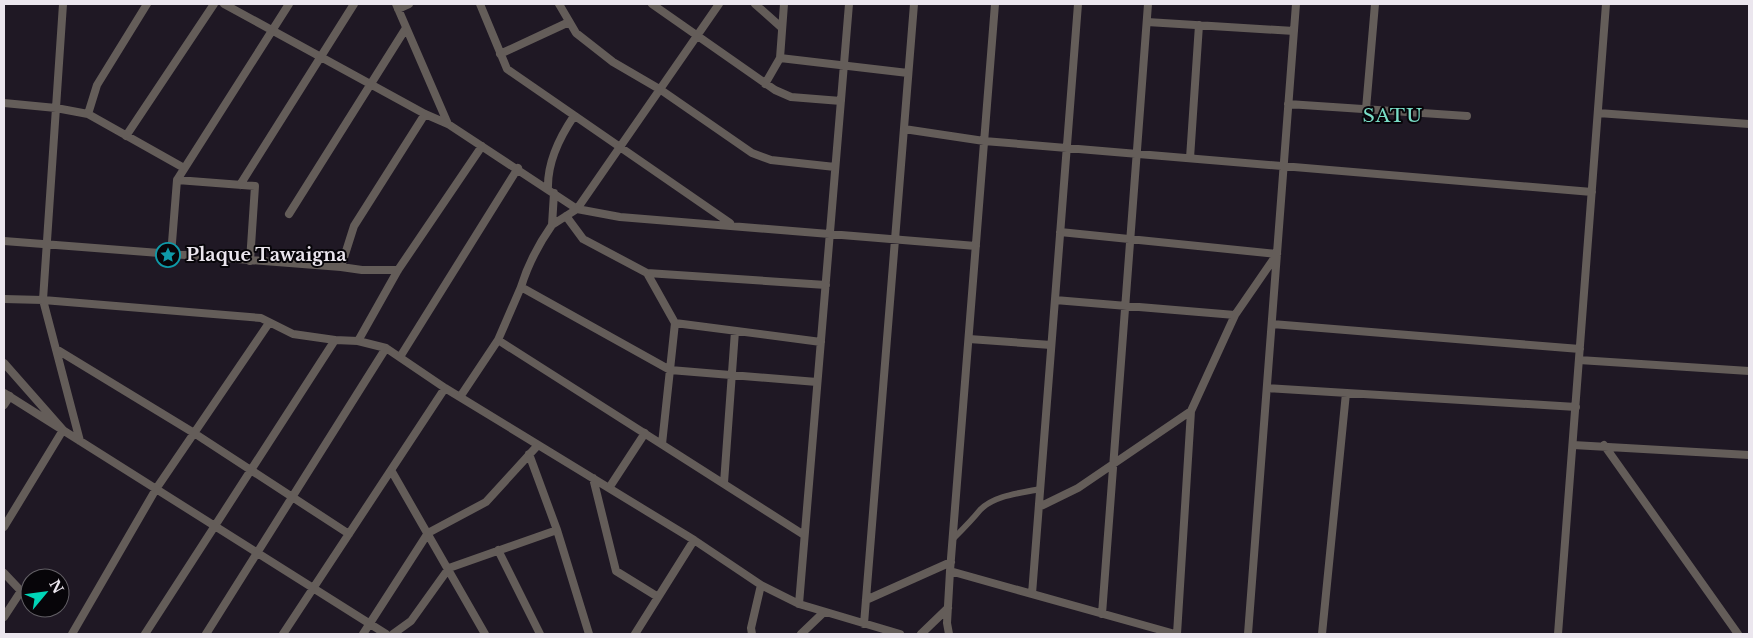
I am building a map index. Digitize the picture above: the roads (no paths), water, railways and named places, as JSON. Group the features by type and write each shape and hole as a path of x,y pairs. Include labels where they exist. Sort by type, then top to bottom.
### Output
{"street":[{"path":"63,4 43,300 80,441"},
{"path":"88,114 97,85 147,4"},
{"path":"126,136 214,4"},
{"path":"224,4 425,114 448,124 578,209 620,217 731,224 976,246"},
{"path":"171,255 176,180 289,4"},
{"path":"240,185 354,4"},
{"path":"409,4 397,6 448,124"},
{"path":"480,4 507,69 618,148 731,224"},
{"path":"559,4 576,33 613,62 661,90 752,153 771,160 836,167"},
{"path":"652,4 765,84 791,97 841,101"},
{"path":"460,397 498,340 521,287 526,269 537,247 552,225 578,209 618,148 661,90 719,4"},
{"path":"755,4 782,28"},
{"path":"765,84 780,58 784,4"},
{"path":"799,604 849,4"},
{"path":"864,624 914,4"},
{"path":"949,634 950,571 995,4"},
{"path":"1032,594 1078,4"},
{"path":"1102,614 1148,4"},
{"path":"1248,634 1296,4"},
{"path":"1366,109 1375,4"},
{"path":"1558,634 1606,4"},
{"path":"500,54 569,22"},
{"path":"1147,22 1294,31"},
{"path":"1190,158 1199,25"},
{"path":"289,214 372,85 406,28"},
{"path":"780,58 908,72"},
{"path":"4,103 56,108 88,114 184,168"},
{"path":"1288,104 1467,116"},
{"path":"1598,113 1749,124"},
{"path":"341,267 354,226 371,195 425,114"},
{"path":"552,225 551,191 548,173 557,146 574,116"},
{"path":"904,129 984,141 1592,192"},
{"path":"358,341 398,270 482,146"},
{"path":"400,357 518,168"},
{"path":"176,180 255,186 250,261"},
{"path":"566,216 583,238 647,273 826,285"},
{"path":"1060,232 1277,254"},
{"path":"4,241 362,270 398,270"},
{"path":"950,571 1176,634 1191,411 1235,315 1277,254"},
{"path":"647,273 675,323 662,444"},
{"path":"521,287 670,370 817,382"},
{"path":"4,299 43,300 261,318 293,334 358,341 386,348 445,388 694,540 761,585 799,604 900,634"},
{"path":"1055,300 1235,315"},
{"path":"72,634 156,489 269,323"},
{"path":"675,323 821,342"},
{"path":"1272,324 1580,349"},
{"path":"724,483 735,331"},
{"path":"969,339 1051,345"},
{"path":"145,634 335,340"},
{"path":"498,340 804,535"},
{"path":"206,634 386,348"},
{"path":"56,349 194,433 349,534"},
{"path":"1579,360 1749,371"},
{"path":"4,363 63,430"},
{"path":"283,634 445,388"},
{"path":"1267,388 1576,406"},
{"path":"1322,634 1346,393"},
{"path":"4,405 7,394 386,634"},
{"path":"1039,507 1078,488 1191,411"},
{"path":"4,527 63,430"},
{"path":"609,488 645,433"},
{"path":"363,634 428,533 486,502 538,444"},
{"path":"1573,444 1749,455"},
{"path":"1604,445 1738,634"},
{"path":"529,454 557,530 589,634"},
{"path":"390,470 449,568 485,634"},
{"path":"592,478 616,571 658,597"},
{"path":"953,539 976,517 981,509 1005,496 1040,489"},
{"path":"393,634 411,621 449,568 557,530"},
{"path":"635,634 694,540"},
{"path":"498,550 540,634"},
{"path":"866,600 951,562"},
{"path":"4,573 21,591 4,617"},
{"path":"752,634 751,628 761,585"},
{"path":"921,634 948,608"},
{"path":"801,634 824,612"}],"place":[{"name":"Plaque Tawaigna","path":"168,255"}],"district":[{"name":"SATU","path":"1393,115"}]}
